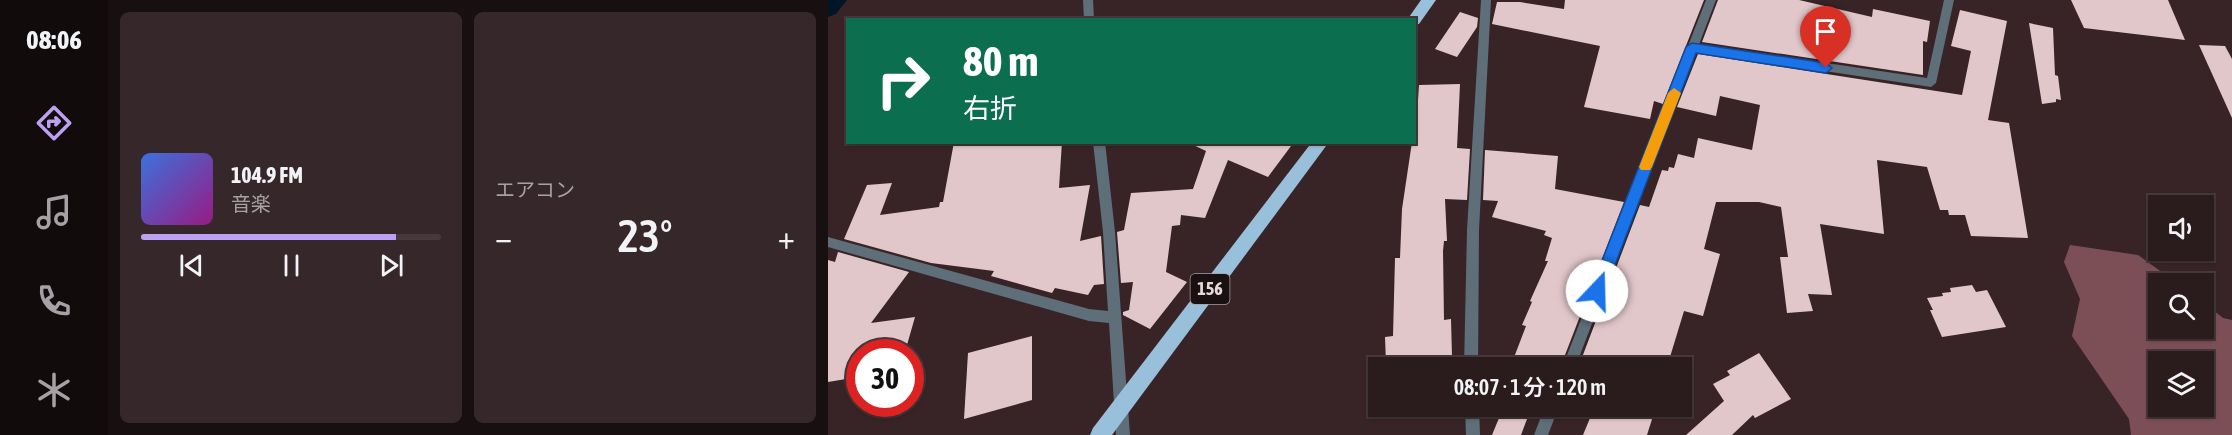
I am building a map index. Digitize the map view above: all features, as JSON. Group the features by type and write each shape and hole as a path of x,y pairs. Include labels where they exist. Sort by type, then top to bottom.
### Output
{"highway":[{"path":"1416,18 1429,0"},
{"name":"156","path":"1100,435 1319,144"}],"street":[{"path":"1088,0 1089,18"},
{"path":"1471,357 1471,280 1486,0"},
{"path":"1572,357 1711,0"},
{"path":"1692,47 1931,83 1949,0"},
{"path":"1099,144 1109,232 1124,435"},
{"path":"828,242 1089,315 1114,317"},
{"path":"1472,417 1473,435"},
{"path":"1541,435 1548,417"}],"shaded area":[{"path":"2070,245 2138,255 2163,273 2148,273 2148,339 2214,339 2214,311 2223,318 2232,320 2232,435 2131,435 2129,419 2072,336 2080,299 2064,262"}],"building":[{"path":"1565,0 1704,0 1663,104 1654,101 1650,119 1584,107 1600,46 1492,24 1497,2 1520,2 1564,9"},
{"path":"1718,0 1799,0 1872,17 1873,9 1930,21 1927,42 1923,41 1923,75 1702,42"},
{"path":"2071,0 2168,0 2185,40 2084,28"},
{"path":"1960,10 2007,21 1988,120 2009,123 2028,238 1971,236 1965,215 1949,215 1948,210 1940,210 1927,167 1877,160 1884,234 1820,224 1832,295 1808,294 1813,311 1787,313 1780,257 1788,257 1781,207 1759,202 1716,202 1704,249 1720,254 1703,316 1684,311 1670,357 1582,357 1640,205 1649,207 1662,170 1668,171 1669,167 1674,168 1678,154 1694,158 1698,138 1752,150 1760,105 1720,96 1716,116 1677,107 1698,54 1962,95 1971,51 1951,46"},
{"path":"1460,12 1478,18 1477,27 1457,57 1435,49"},
{"path":"2029,23 2053,28 2055,75 2058,76 2061,100 2056,99 2056,102 2042,104"},
{"path":"2199,45 2225,46 2232,59 2232,118"},
{"path":"1460,84 1457,148 1470,149 1467,200 1445,199 1447,241 1444,241 1443,251 1444,320 1451,319 1452,357 1386,357 1385,337 1393,336 1395,258 1400,258 1402,209 1412,144 1416,144 1419,85"},
{"path":"954,144 1062,144 1059,188 1090,185 1080,241 1101,236 1104,284 1094,285 1088,295 1055,288 1052,293 991,276 994,271 931,263 844,239 867,185 892,183 880,215 939,207 940,202 943,202"},
{"path":"1191,144 1293,144 1268,177 1228,160 1205,218 1181,215 1180,225 1172,226 1166,272 1187,282 1150,329 1123,315 1123,312 1129,310 1133,282 1121,283 1117,232 1124,230 1131,193 1193,189 1206,151"},
{"path":"1485,150 1558,156 1555,189 1624,202 1564,357 1514,357 1526,326 1522,325 1532,302 1530,301 1548,261 1545,261 1552,238 1544,235 1546,231 1492,217 1498,201 1483,200"},
{"path":"838,252 909,272 871,323 915,317 909,339 846,339 846,379 828,382 828,260 835,262"},
{"path":"1972,285 1976,292 1987,290 2006,327 1942,337 1927,298 1943,296 1942,293 1951,292 1950,288"},
{"path":"1032,336 1032,400 964,419 968,353"},
{"path":"1759,353 1791,399 1755,418 1753,415 1732,435 1686,435 1724,401 1713,384 1730,375 1727,371"},
{"path":"1499,417 1528,417 1521,435 1492,435"},
{"path":"1590,417 1653,417 1647,435 1583,435"}],"waterway":[{"path":"828,8 835,0"}],"slow traffic":[{"path":"1646,167 1674,93"}],"route":[{"path":"1597,291 1692,47 1826,68"}]}
